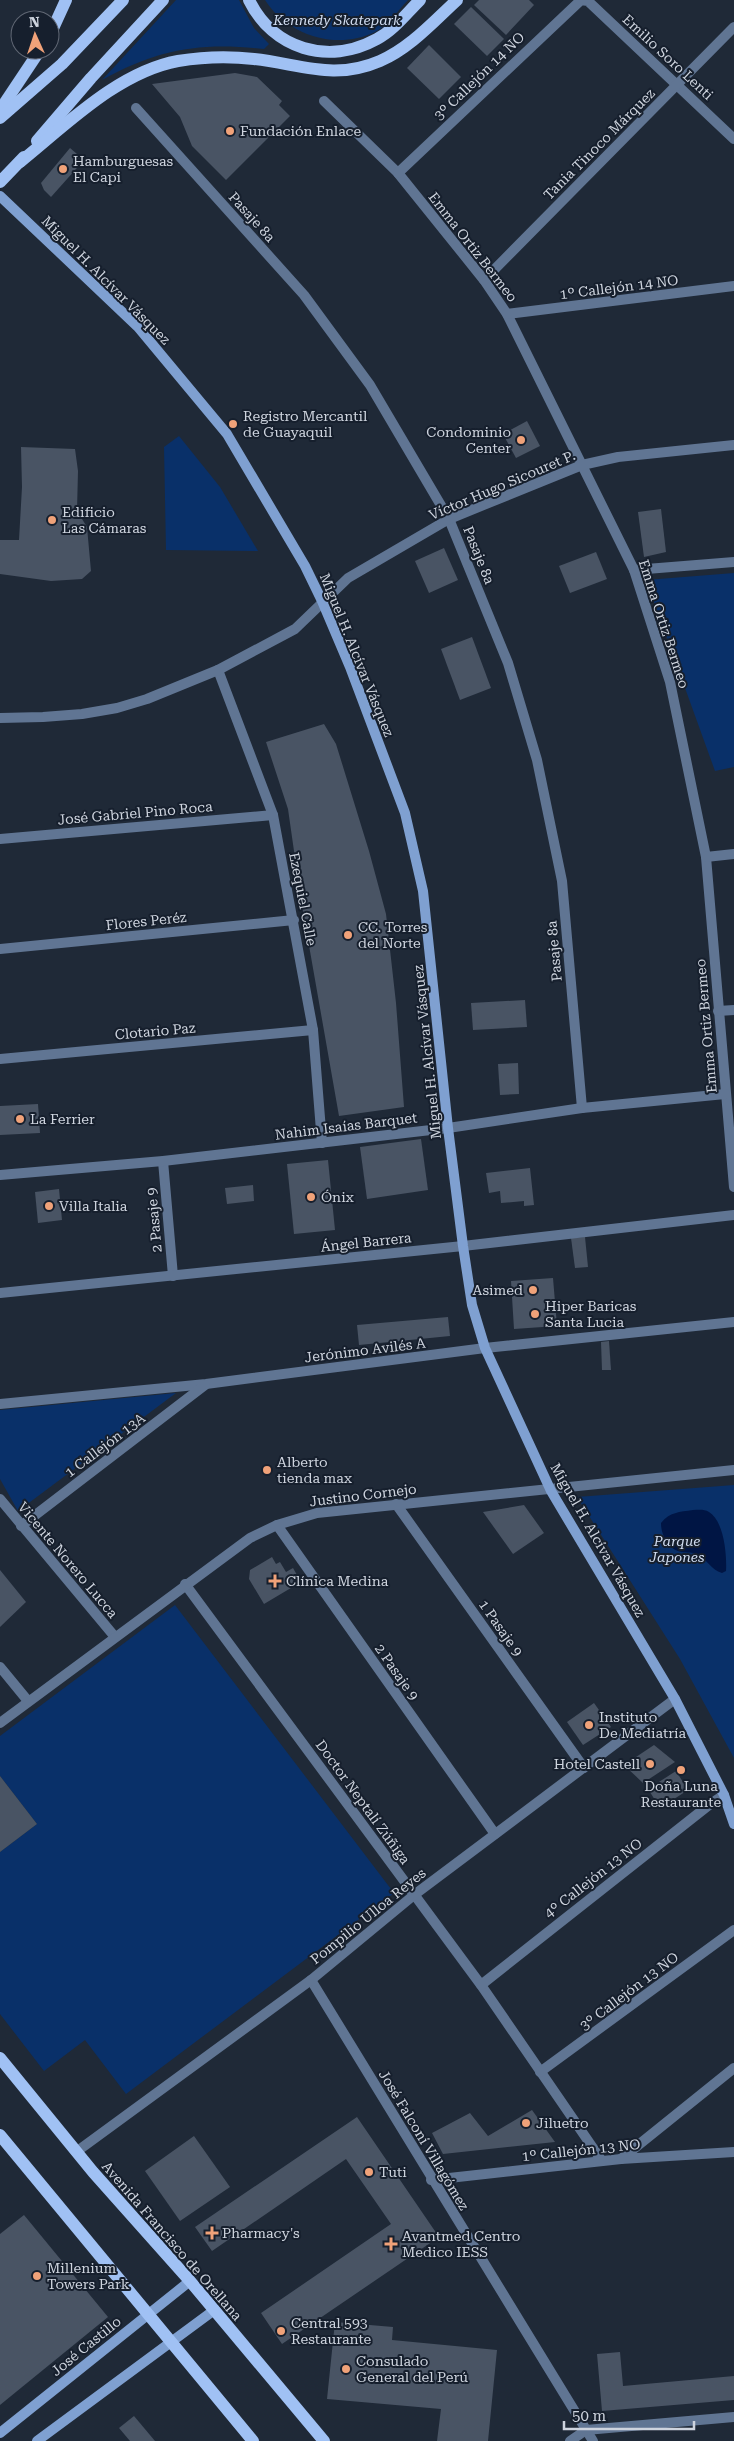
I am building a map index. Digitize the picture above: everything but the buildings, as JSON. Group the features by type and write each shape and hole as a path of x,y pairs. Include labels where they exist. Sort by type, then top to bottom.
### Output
{"main road":[{"path":"60,13 66,0"},
{"path":"0,118 62,64 123,0"},
{"path":"0,182 20,162 91,78 163,0"},
{"path":"249,0 263,24 275,34 305,48 322,52 342,51 361,47 378,39 420,0"},
{"path":"422,32 448,0"},
{"path":"20,162 113,88 134,76 154,68 177,62 227,58 254,59 320,71 341,72 360,68 381,61 402,49 457,0"},
{"path":"0,110 33,60"},
{"name":"Avenida Francisco de Orellana","path":"0,2058 76,2152 190,2281 213,2311 324,2441"},
{"path":"0,2135 169,2342 253,2441"}],"street":[{"name":"Emilio Soro Lenti","path":"580,0 588,1 734,139"},
{"name":"3º Callejón 14 NO","path":"398,173 580,0"},
{"name":"Tania Tinoco Márquez","path":"484,280 734,27"},
{"name":"Emma Ortiz Bermeo","path":"324,101 398,173 484,280 508,314 634,570 670,682 706,857 734,1181"},
{"name":"Pasaje 8a","path":"136,108 304,295 370,385 449,519 508,663 537,760 562,881 582,1108"},
{"name":"Miguel H. Alcívar Vásquez","path":"0,196 138,327 227,434 305,566 322,601 372,725 405,814 423,891 448,1128 463,1246 472,1305 485,1348 550,1491 675,1699 724,1795 734,1824"},
{"name":"1º Callejón 14 NO","path":"508,314 734,286"},
{"name":"Víctor Hugo Sicouret P.","path":"0,718 43,718 117,708 147,699 218,670 295,629 348,578 449,519 582,465 618,457 734,445"},
{"path":"634,570 734,562"},
{"name":"Ezequiel Calle","path":"218,670 273,815 313,1030 322,1143"},
{"name":"José Gabriel Pino Roca","path":"0,840 273,815"},
{"path":"706,857 734,854"},
{"name":"Flores Peréz","path":"0,949 294,920"},
{"path":"718,1011 734,1010"},
{"name":"Clotario Paz","path":"0,1059 313,1030"},
{"name":"Nahim Isaías Barquet","path":"0,1175 162,1161 448,1128 582,1108 725,1094"},
{"name":"2 Pasaje 9","path":"162,1161 173,1276"},
{"name":"Ángel Barrera","path":"0,1293 463,1246 734,1215"},
{"name":"Jerónimo Avilés A","path":"0,1404 206,1384 485,1348 734,1322"},
{"name":"1 Callejón 13A","path":"21,1526 206,1384"},
{"name":"Justino Cornejo","path":"0,1723 185,1584 250,1538 277,1525 317,1513 396,1504 550,1491 734,1470"},
{"name":"Vicente Norero Lucca","path":"0,1499 115,1637"},
{"name":"1 Pasaje 9","path":"396,1504 584,1768"},
{"name":"2 Pasaje 9","path":"277,1525 495,1834"},
{"name":"Doctor Neptalí Zúñiga","path":"185,1584 480,1985 602,2161"},
{"path":"0,1667 28,1701"},
{"name":"Pompilio Ulloa Reyes","path":"76,2152 311,1980 414,1894 675,1699"},
{"name":"4º Callejón 13 NO","path":"480,1985 702,1810 724,1795"},
{"name":"3º Callejón 13 NO","path":"540,2072 734,1930"},
{"name":"José Falconí Villagómez","path":"311,1980 593,2441"},
{"path":"621,2159 734,2068"},
{"name":"1º Callejón 13 NO","path":"432,2180 621,2159 734,2152"},
{"name":"José Castillo","path":"0,2433 147,2313 190,2281"},
{"path":"36,2441 213,2311"},
{"path":"570,2441 586,2430 734,2417"}],"green space":[{"path":"176,0 239,0 254,28 269,44 264,49 220,47 180,50 142,61 102,80"},
{"name":"Kennedy Skatepark","path":"265,0 408,0 389,22 380,29 360,38 344,40 314,36 299,31 274,12"},
{"path":"179,436 220,487 258,551 166,550 164,447"},
{"path":"734,573 734,767 715,771 646,580"},
{"path":"176,1393 18,1511 0,1479 0,1410"},
{"name":"Parque Japones","path":"734,1485 734,1758 680,1659 577,1497"},
{"path":"175,1605 394,1893 126,2094 85,2040 44,2071 0,2014 0,1852 37,1824 0,1776 0,1736"}],"shaded area":[{"path":"693,1510 709,1512 718,1523 724,1539 726,1556 726,1571 722,1573 697,1554 677,1551 669,1545 664,1537 661,1523 664,1519 675,1513"}],"place":[{"name":"Fundación Enlace","path":"230,131"},
{"name":"Hamburguesas El Capi","path":"63,169"},
{"name":"Registro Mercantil de Guayaquil","path":"233,424"},
{"name":"Condominio Center","path":"521,440"},
{"name":"Edificio Las Cámaras","path":"52,520"},
{"name":"CC. Torres del Norte","path":"348,935"},
{"name":"La Ferrier","path":"20,1119"},
{"name":"Ónix","path":"311,1197"},
{"name":"Villa Italia","path":"49,1206"},
{"name":"Asimed","path":"533,1290"},
{"name":"Hiper Baricas Santa Lucia","path":"535,1314"},
{"name":"Alberto tienda max","path":"267,1470"},
{"name":"Clínica Medina","path":"275,1581"},
{"name":"Instituto De Mediatría","path":"589,1725"},
{"name":"Hotel Castell","path":"650,1764"},
{"name":"Doña Luna Restaurante","path":"681,1770"},
{"name":"Jiluetro","path":"526,2123"},
{"name":"Tuti","path":"369,2172"},
{"name":"Pharmacy's","path":"212,2233"},
{"name":"Avantmed Centro Medico IESS","path":"391,2244"},
{"name":"Millenium Towers Park","path":"37,2276"},
{"name":"Central 593 Restaurante","path":"281,2331"},
{"name":"Consulado General del Perú","path":"346,2369"}]}
